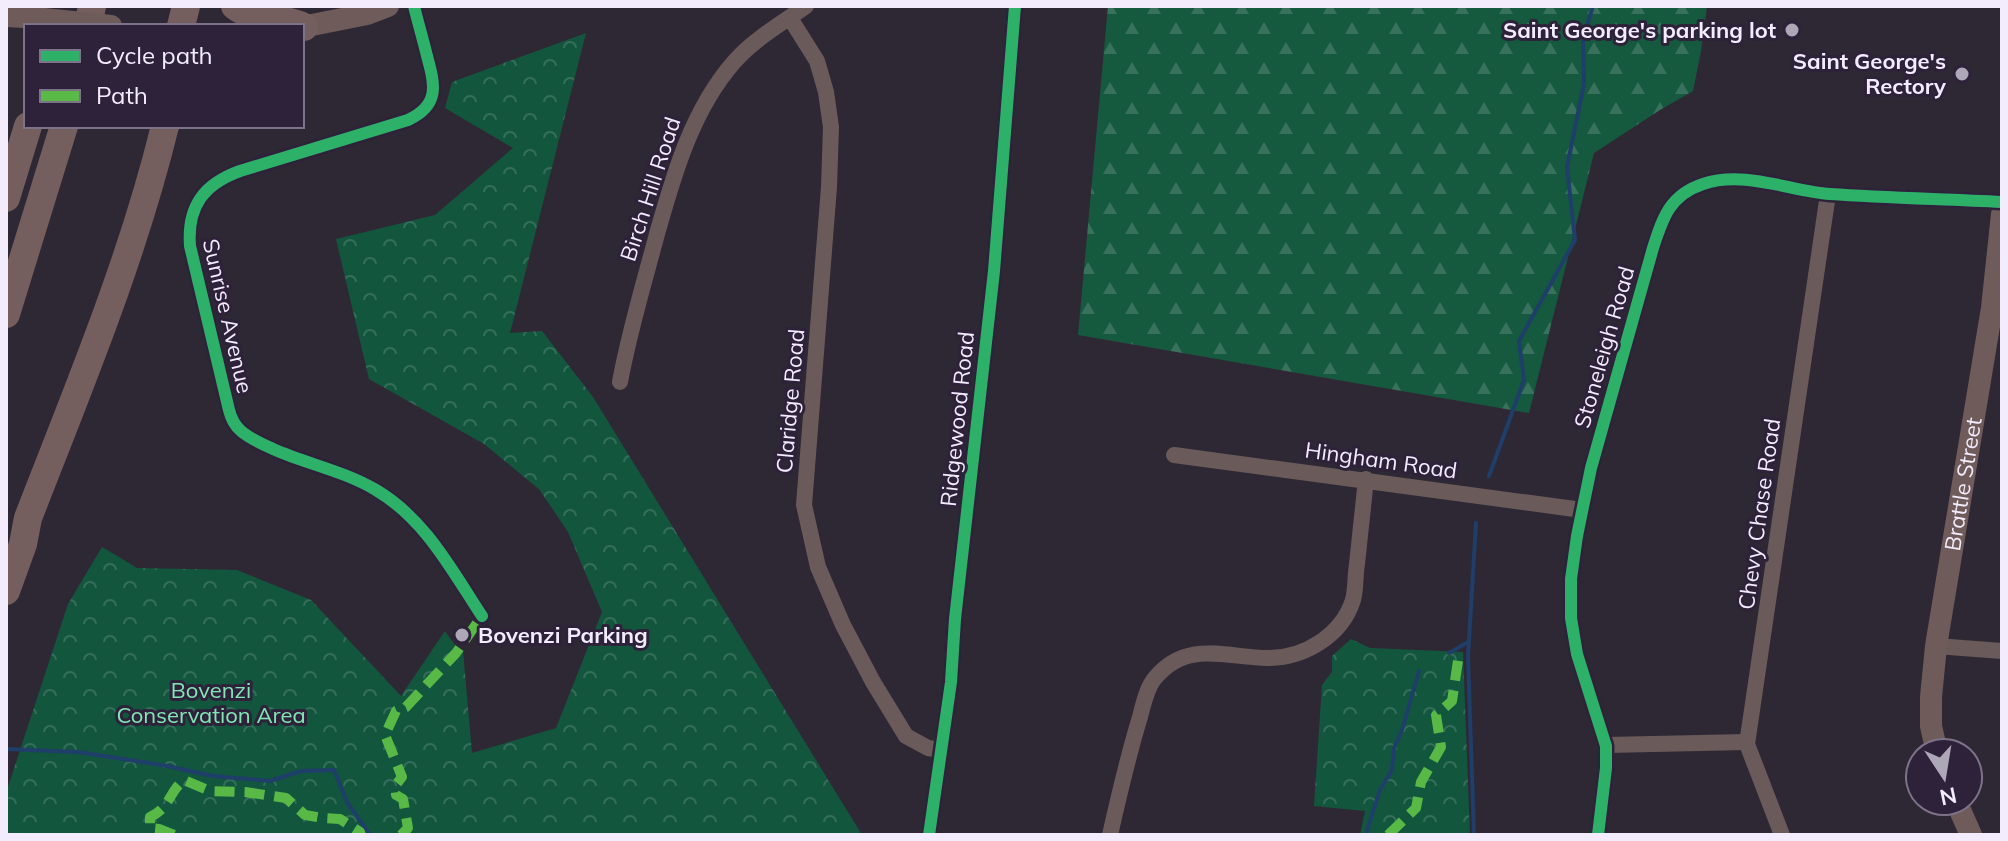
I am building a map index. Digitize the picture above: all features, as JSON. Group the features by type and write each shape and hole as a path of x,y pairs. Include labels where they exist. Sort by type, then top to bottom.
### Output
{"highway":[{"path":"235,6 256,16 294,22 303,20"},
{"path":"6,198 27,128"},
{"path":"6,314 63,128"},
{"path":"6,591 23,544 28,518 128,253 164,128"},
{"path":"6,555 28,518"}],"street":[{"path":"303,20 367,14 388,6"},
{"name":"Sunrise Avenue","path":"414,6 434,83 433,97 425,109 408,120 221,179 196,204 190,224 190,246 234,423 247,436 362,482 406,510 439,549 482,616"},
{"name":"Birch Hill Road","path":"620,382 647,267 665,205 697,116 733,63 755,41 806,6"},
{"name":"Ridgewood Road","path":"929,835 951,682 955,619 994,271 1015,6"},
{"path":"16,16 92,24"},
{"name":"Claridge Road","path":"790,18 817,61 831,127 804,505 810,536 830,596 873,682 906,736 919,745 941,750"},
{"name":"Stoneleigh Road","path":"1598,835 1606,745 1580,664 1571,618 1571,579 1591,468 1648,262 1669,207 1679,197 1705,183 1746,180 1828,194 2002,202"},
{"name":"Chevy Chase Road","path":"1782,835 1747,742 1828,194"},
{"name":"Brattle Street","path":"1933,737 1931,697 1936,646 1992,308 2002,214"},
{"name":"Hingham Road","path":"1174,455 1582,510"},
{"path":"1110,835 1129,754 1154,679 1172,663 1197,652 1269,658 1290,655 1315,646 1336,631 1353,601 1366,479"},
{"path":"1936,646 2002,651"},
{"path":"1606,745 1747,742"}],"green space":[{"path":"1108,6 1707,6 1693,91 1594,153 1529,413 1078,335"},
{"name":"Bovenzi Conservation Area","path":"586,33 510,333 542,331 593,397 862,835 6,835 6,793 68,604 102,547 137,568 237,570 311,600 401,696 445,631 463,651 472,753 556,728 602,612 568,532 539,489 484,444 369,379 336,239 435,215 513,148 445,108 452,82"},
{"path":"1351,639 1370,648 1463,652 1470,835 1360,835 1365,811 1314,806 1322,685 1332,672 1332,656"}],"waterway":[{"path":"1489,476 1524,380 1519,341 1575,240 1567,167 1584,84 1583,39 1593,6"},
{"path":"1474,835 1468,657 1476,523"},
{"path":"1449,653 1468,642"},
{"path":"1367,835 1380,790 1392,770 1394,748 1419,671"},
{"path":"6,749 78,752 213,776 270,781 301,771 334,770 347,802 370,835"}],"marked path":[{"path":"401,835 408,828 403,799 396,795 395,786 402,777 385,735 396,711 406,707 456,653 482,616"},
{"path":"1388,835 1416,808 1421,782 1441,747 1436,715 1452,701 1459,654"},
{"path":"174,835 150,828 150,817 162,809 184,780 210,791 286,798 305,815 340,819 361,835"}],"cycle path":[{"path":"414,6 433,85 426,108 408,120 227,176 200,198 191,219 190,246 229,410 236,426 260,443 351,478 393,502 436,546 482,616"},
{"path":"929,835 951,682 955,619 994,271 1015,6"},
{"path":"1598,835 1606,746 1577,654 1571,618 1571,579 1591,468 1653,248 1669,208 1683,194 1703,184 1735,179 1830,194 2002,202"}],"place":[{"name":"Saint George's parking lot","path":"1792,30"},
{"name":"Saint George's Rectory","path":"1962,74"},
{"name":"Bovenzi Parking","path":"462,635"}]}
